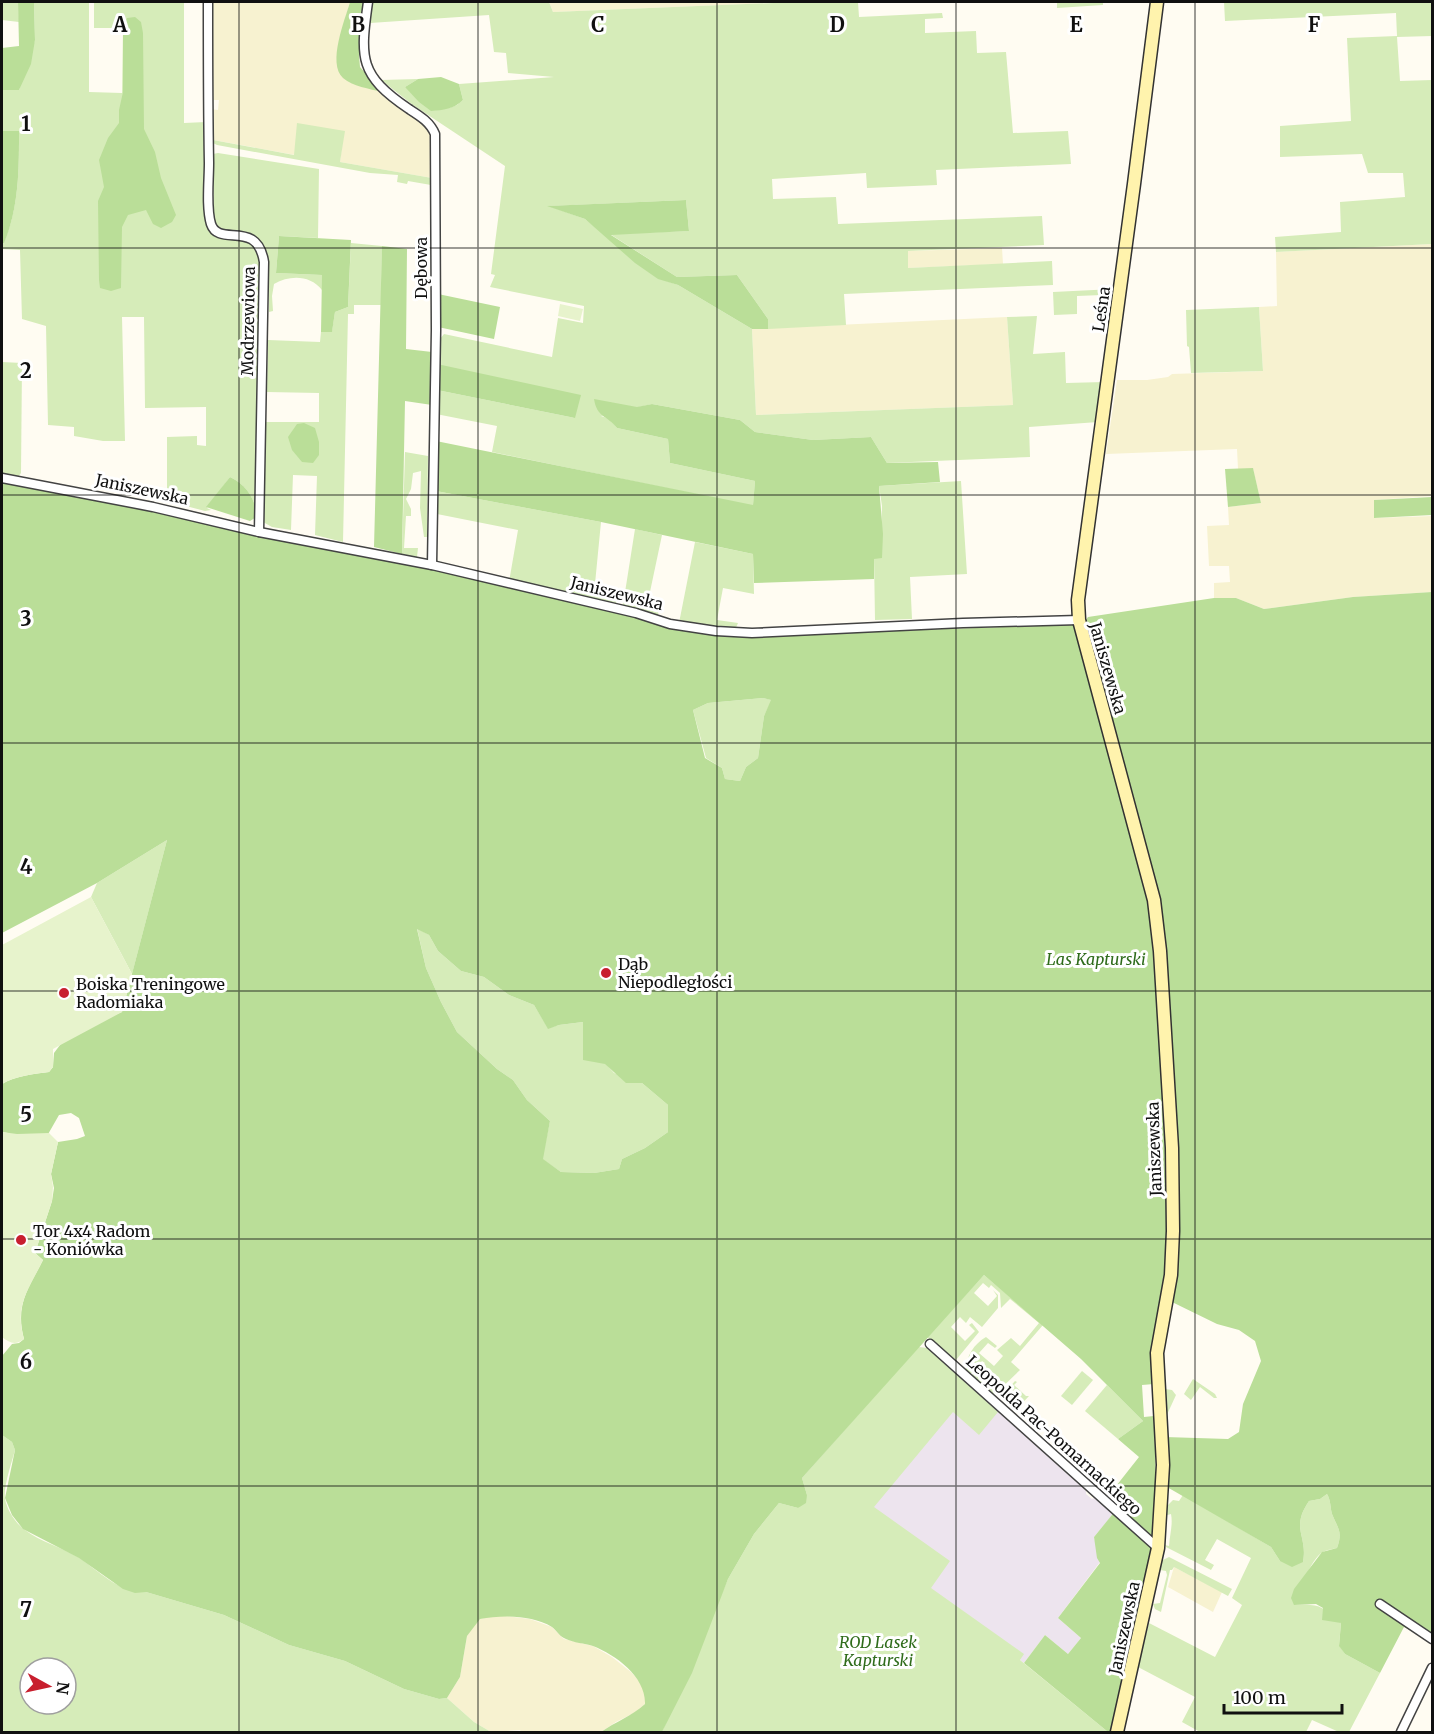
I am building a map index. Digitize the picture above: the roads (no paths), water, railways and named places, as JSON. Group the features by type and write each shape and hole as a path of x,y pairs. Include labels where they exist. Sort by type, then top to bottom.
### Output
{"street":[{"name":"Modrzewiowa","path":"208,2 211,224 220,233 252,238 263,252 264,262 259,532"},
{"name":"Dębowa","path":"368,2 364,47 368,70 376,83 427,122 435,134 436,330 432,565"},
{"name":"Leśna","path":"1079,620 1078,590 1157,2"},
{"name":"Janiszewska","path":"2,478 153,507 259,532 432,565 619,608 670,624 716,631 752,633 1079,620 1154,900 1161,951 1172,1148 1171,1275 1157,1353 1163,1485 1158,1548 1117,1732"},
{"name":"Leopolda Pac-Pomarnackiego","path":"930,1344 1158,1548"},
{"path":"1380,1604 1432,1639"},
{"path":"1401,1732 1432,1668"}],"place":[{"name":"Dąb Niepodległości","path":"606,973"},
{"name":"Boiska Treningowe Radomiaka","path":"64,993"},
{"name":"Tor 4x4 Radom - Koniówka","path":"21,1240"}],"park label":[{"name":"Las Kapturski","path":"1096,959"},
{"name":"ROD Lasek Kapturski","path":"878,1651"}]}
